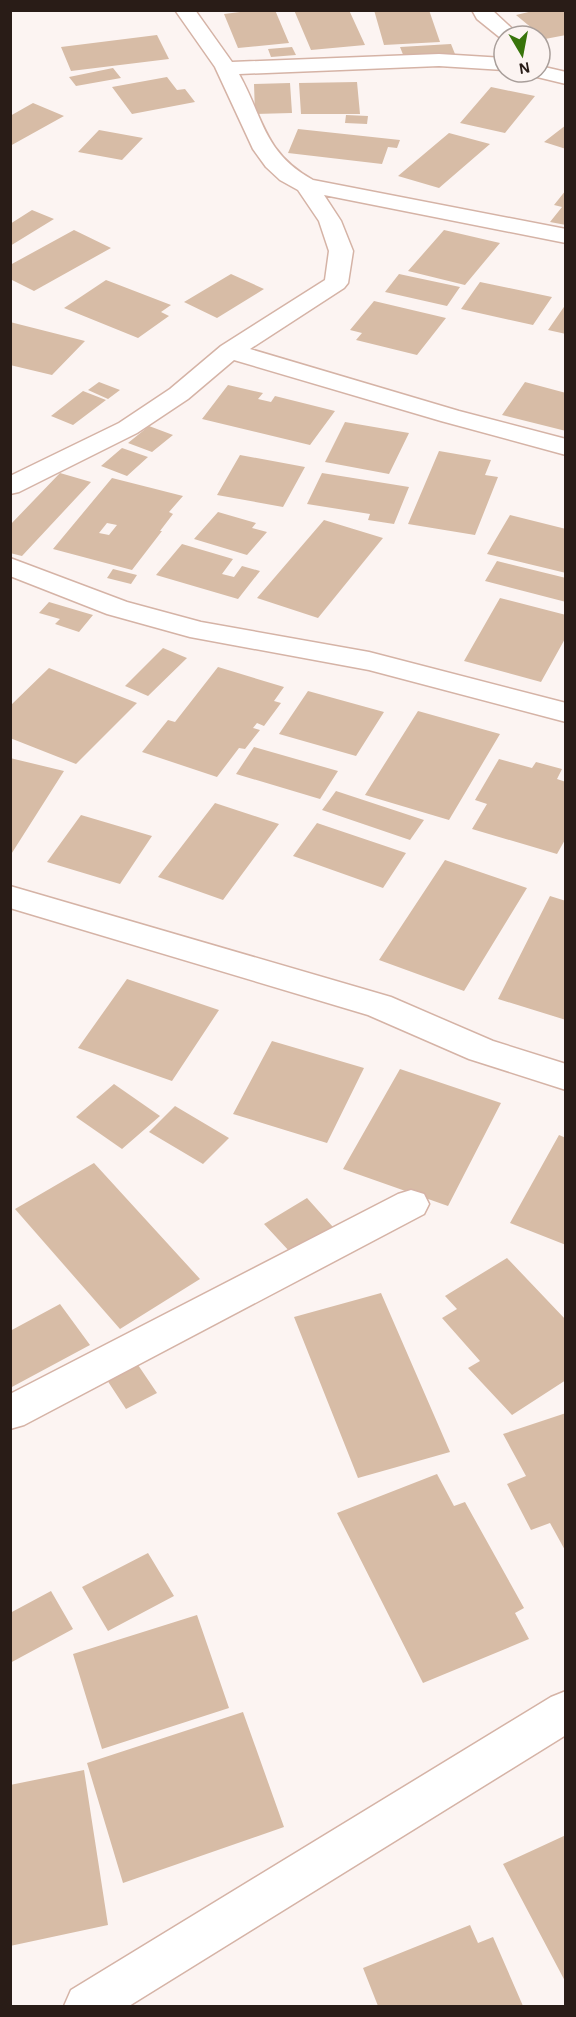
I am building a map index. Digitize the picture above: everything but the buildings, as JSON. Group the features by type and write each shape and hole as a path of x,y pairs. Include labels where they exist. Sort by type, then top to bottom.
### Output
{"street":[{"path":"185,10 226,68 263,153 291,179 306,185 566,236"},
{"path":"482,10 484,15 495,24"},
{"path":"226,68 439,60 492,62"},
{"path":"10,486 128,428 180,394 230,351 336,283 341,251 330,221 306,185"},
{"path":"230,351 450,416 566,447"},
{"path":"10,566 117,608 200,632 369,661 566,712"},
{"path":"10,897 379,1006 481,1050 566,1077"},
{"path":"10,1413 411,1204"},
{"path":"87,2007 566,1711"}]}
